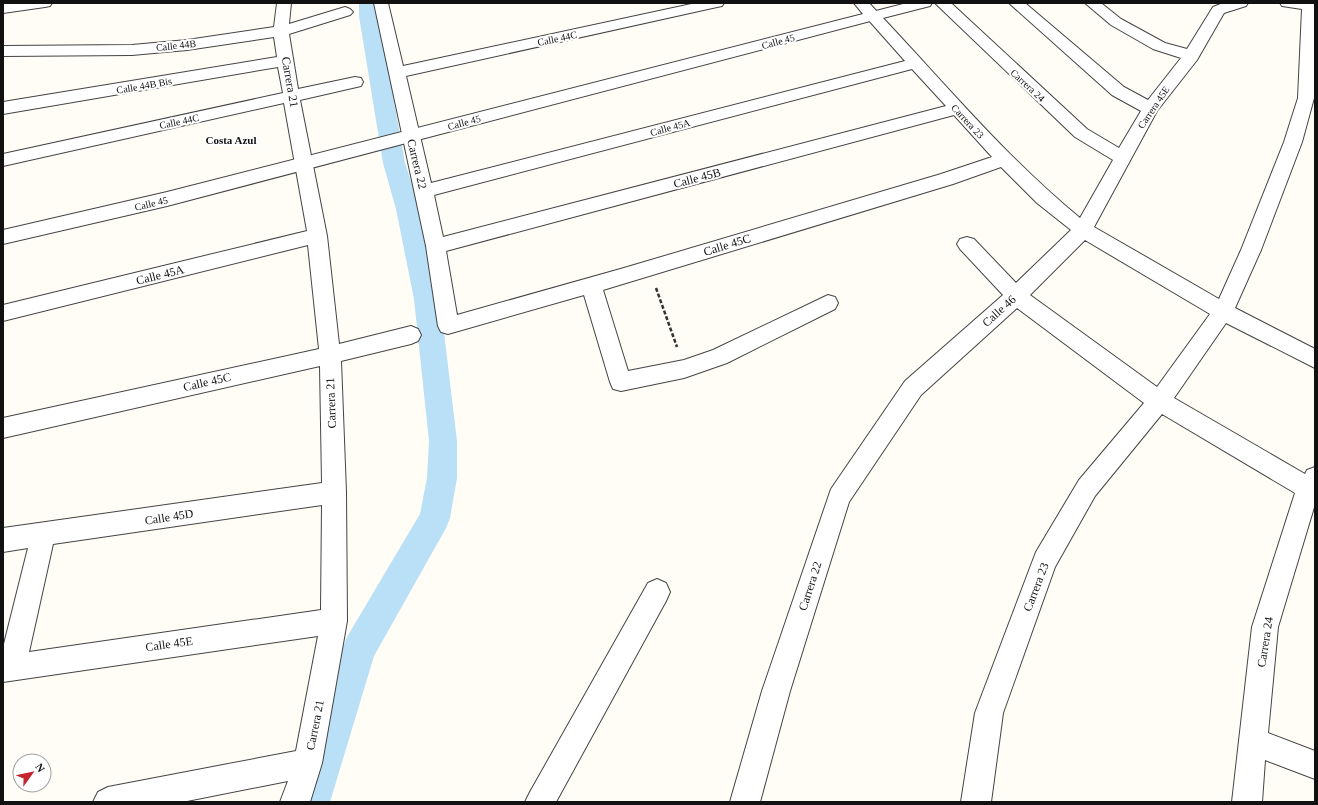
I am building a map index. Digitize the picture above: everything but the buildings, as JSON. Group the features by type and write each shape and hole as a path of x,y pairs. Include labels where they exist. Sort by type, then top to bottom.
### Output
{"street":[{"path":"3,8 45,3"},
{"name":"Carrera 21","path":"284,3 281,31 285,61 305,163 317,236 330,355 334,492 334,620 308,763 296,802"},
{"name":"Carrera 22","path":"381,3 397,73 404,138 424,191 436,246 448,326"},
{"name":"Calle 44C","path":"397,73 716,3"},
{"name":"Carrera 23","path":"861,3 1004,159 1044,198 1083,230 1223,312 1315,359"},
{"name":"Calle 45","path":"3,238 167,199 925,3"},
{"name":"Carrera 24","path":"942,3 1036,93 1081,133 1122,158"},
{"path":"1016,3 1118,92 1150,109"},
{"path":"1092,3 1116,22 1159,46 1190,56"},
{"name":"Carrera 45E","path":"1083,230 1150,109 1190,56 1218,10 1236,3 1241,3"},
{"path":"1287,3 1312,4"},
{"name":"Carrera 23","path":"976,802 989,713 1045,561 1087,488 1159,401 1223,312 1251,250 1310,100 1312,4"},
{"name":"Calle 44B","path":"3,51 132,50 187,45 281,31 345,12"},
{"name":"Calle 44B Bis","path":"3,108 285,61"},
{"name":"Calle 45A","path":"424,191 915,63"},
{"name":"Calle 44C","path":"3,160 355,82"},
{"name":"Calle 45B","path":"436,246 957,109"},
{"name":"Calle 45C","path":"448,326 650,268 947,178 1004,159"},
{"name":"Calle 46","path":"912,388 1016,296 1083,230"},
{"name":"Calle 45A","path":"3,314 317,236"},
{"path":"967,244 1016,296 1159,401 1311,483"},
{"path":"591,285 621,382 684,369 720,357 828,303"},
{"name":"Calle 45C","path":"3,428 330,355 411,335"},
{"name":"Carrera 22","path":"744,802 776,691 840,497 912,388"},
{"name":"Carrera 24","path":"1247,802 1264,627 1311,483"},
{"name":"Calle 45D","path":"3,540 334,492"},
{"path":"8,668 43,535"},
{"path":"540,802 657,592"},
{"name":"Calle 45E","path":"8,668 334,620"},
{"path":"1252,741 1315,765"},
{"path":"108,802 308,763"}],"path":[{"path":"650,268 684,369"}],"waterway":[{"path":"312,802 359,649 435,518 442,478 443,441 427,299 408,209 394,163 369,16 369,3"}],"district":[{"name":"Costa Azul","path":"231,140"}]}
